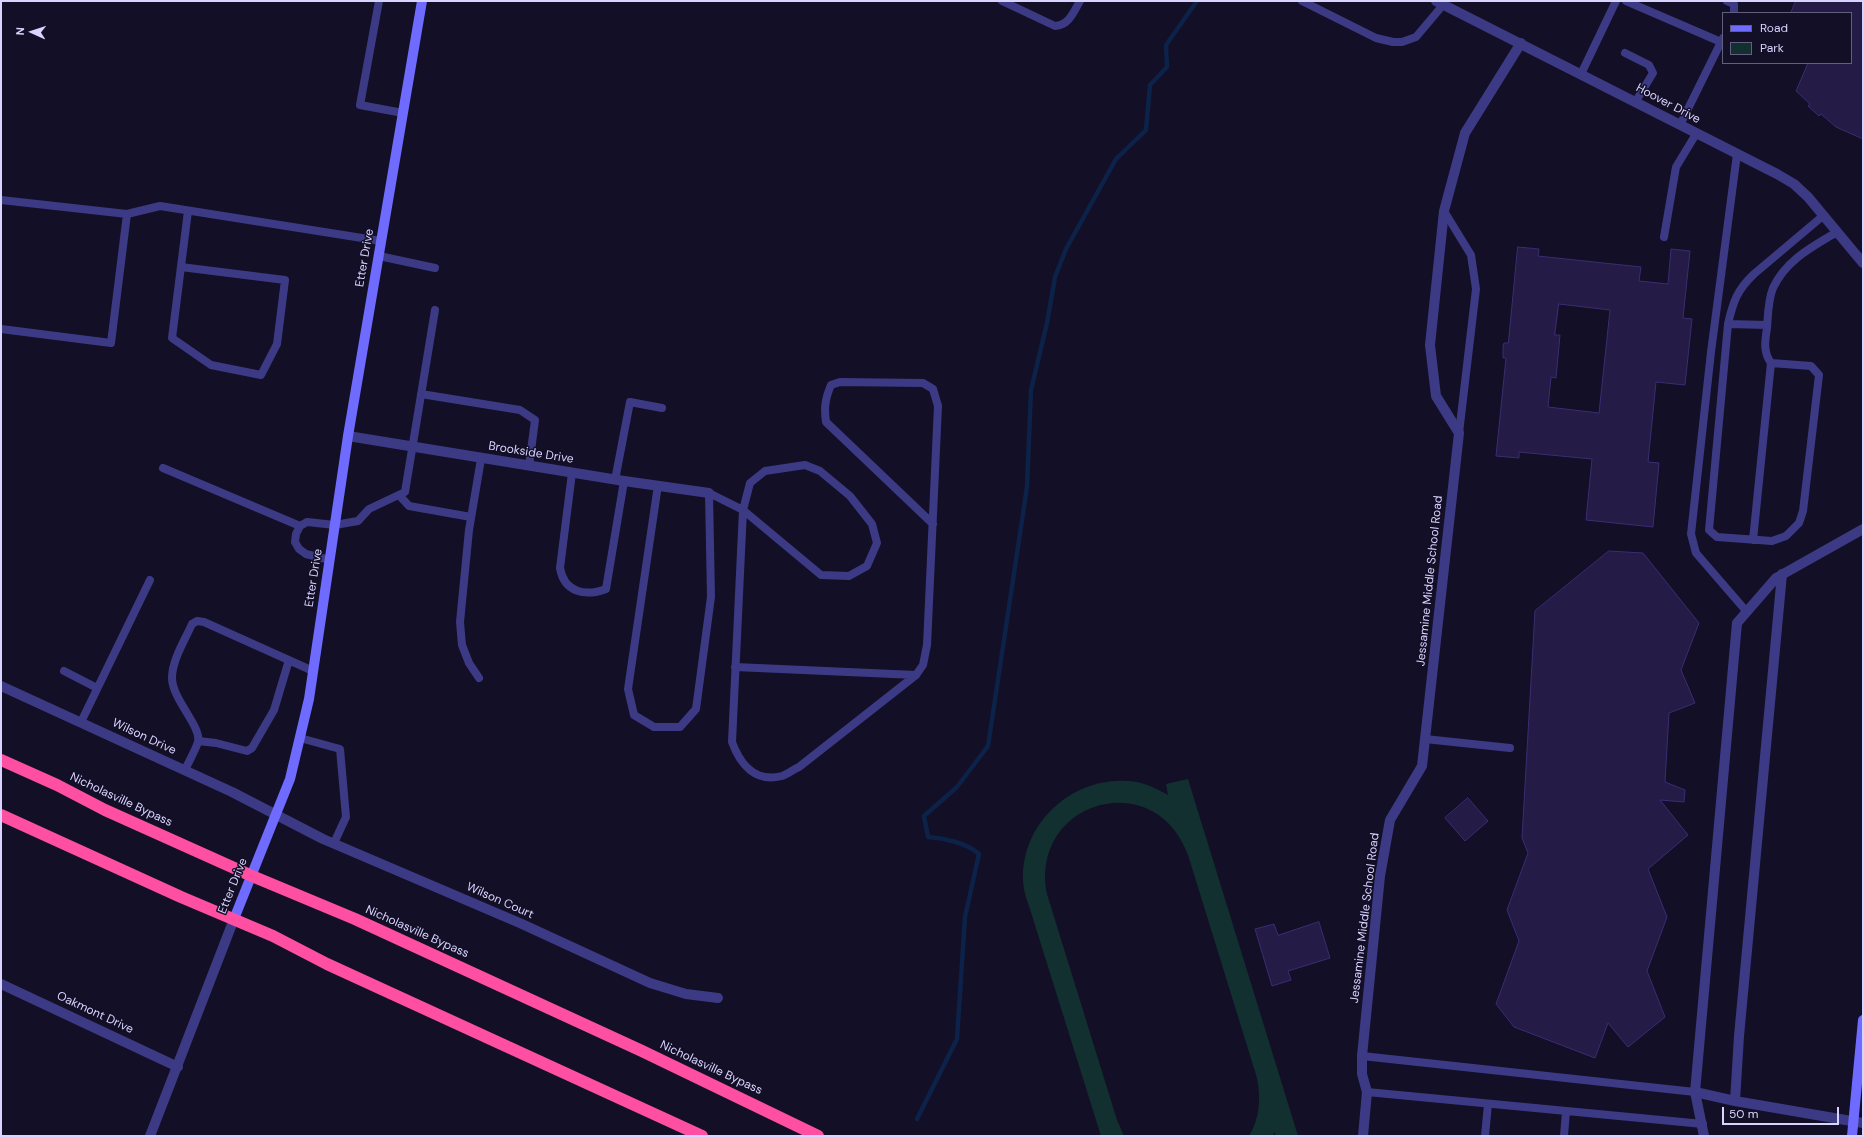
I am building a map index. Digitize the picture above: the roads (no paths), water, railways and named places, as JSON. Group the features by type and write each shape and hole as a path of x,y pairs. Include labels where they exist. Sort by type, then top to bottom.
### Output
{"highway":[{"name":"Nicholasville Bypass","path":"1,760 57,785 105,810 252,876 368,925 635,1047 818,1136"},
{"path":"1,815 273,936 327,964 702,1136"}],"street":[{"name":"Etter Drive","path":"150,1136 290,779 300,738 309,699 348,436 422,1"},
{"name":"Hoover Drive","path":"1438,2 1794,184 1824,215 1863,262"},
{"path":"1459,433 1436,396 1430,345 1444,211 1465,133 1521,44"},
{"name":"Jessamine Middle School Road","path":"1363,1136 1368,1092 1362,1074 1362,1056 1380,876 1390,820 1422,766 1459,433"},
{"name":"Brookside Drive","path":"348,436 481,459 709,493"},
{"path":"1704,1136 1703,1124 1695,1092 1737,622 1776,578 1863,530"},
{"path":"1735,1101 1739,1036 1782,574"},
{"name":"Wilson Drive","path":"1,686 276,813"},
{"name":"Wilson Court","path":"276,813 334,843 522,924 650,983 686,994 718,998"},
{"name":"Oakmont Drive","path":"1,984 178,1067"},
{"path":"1852,1136 1858,1122 1863,1020"},
{"path":"1695,1092 1735,1101 1858,1122"}],"lane":[{"path":"379,1 360,105 403,113"},
{"path":"1002,1 1055,26 1062,26 1069,20 1080,1"},
{"path":"1302,1 1376,38 1393,42 1402,42 1416,37 1438,2"},
{"path":"1581,74 1616,1"},
{"path":"1626,1 1722,40 1680,125"},
{"path":"1727,1 1734,4 1734,12"},
{"path":"1624,53 1649,65 1653,73 1636,102"},
{"path":"1664,237 1676,167 1696,134"},
{"path":"1737,154 1711,352 1691,534 1696,553 1747,612"},
{"path":"1,200 127,214 160,206 381,241"},
{"path":"181,267 285,280 277,344 261,375 211,364 172,338 188,211"},
{"path":"1444,211 1471,255 1476,288 1459,433"},
{"path":"1,329 111,342 127,214"},
{"path":"1771,363 1811,366 1819,375 1803,511 1799,523 1786,536 1772,541 1717,537 1709,530 1728,324 1733,301 1743,284 1824,215"},
{"path":"1753,540 1771,363 1766,356 1767,325 1773,290 1781,274 1800,254 1837,232"},
{"path":"379,256 435,268"},
{"path":"330,560 306,554 299,549 295,542 296,534 300,526 308,522 335,525 358,521 369,509 405,492 435,310"},
{"path":"1728,324 1767,325"},
{"path":"658,485 628,689 634,715 654,727 680,727 696,709 710,597 709,493 743,510 821,575 849,576 867,566 877,543 872,524 850,496 820,471 805,466 765,471 750,483 743,510 732,742 739,759 750,770 764,777 782,776 799,767 916,675 923,665 927,645 938,406 933,389 923,383 840,382 831,385 825,398 824,409 826,422 932,524"},
{"path":"421,394 520,410 535,420 528,466"},
{"path":"572,473 560,568 562,579 568,587 582,592 597,592 606,589 630,402 662,408"},
{"path":"479,678 470,664 462,645 460,622 471,517 481,459"},
{"path":"163,468 300,526"},
{"path":"398,495 409,506 471,517"},
{"path":"81,722 150,580"},
{"path":"185,770 198,741 197,730 175,693 172,679 174,668 192,624 197,621 204,622 313,670"},
{"path":"198,741 216,743 246,751 252,748 274,710 289,660"},
{"path":"735,667 916,675"},
{"path":"64,671 98,688"},
{"path":"300,738 340,750 346,817 334,843"},
{"path":"1425,740 1510,748"},
{"path":"1362,1056 1695,1092"},
{"path":"1368,1092 1703,1124"},
{"path":"1485,1136 1488,1104"},
{"path":"1564,1136 1566,1111"}],"waterway":[{"path":"917,1119 957,1039 965,917 979,854 962,844 928,837 924,816 957,787 988,746 1027,487 1031,390 1047,323 1055,277 1066,249 1116,159 1146,130 1150,85 1167,67 1166,45 1197,1"}]}
